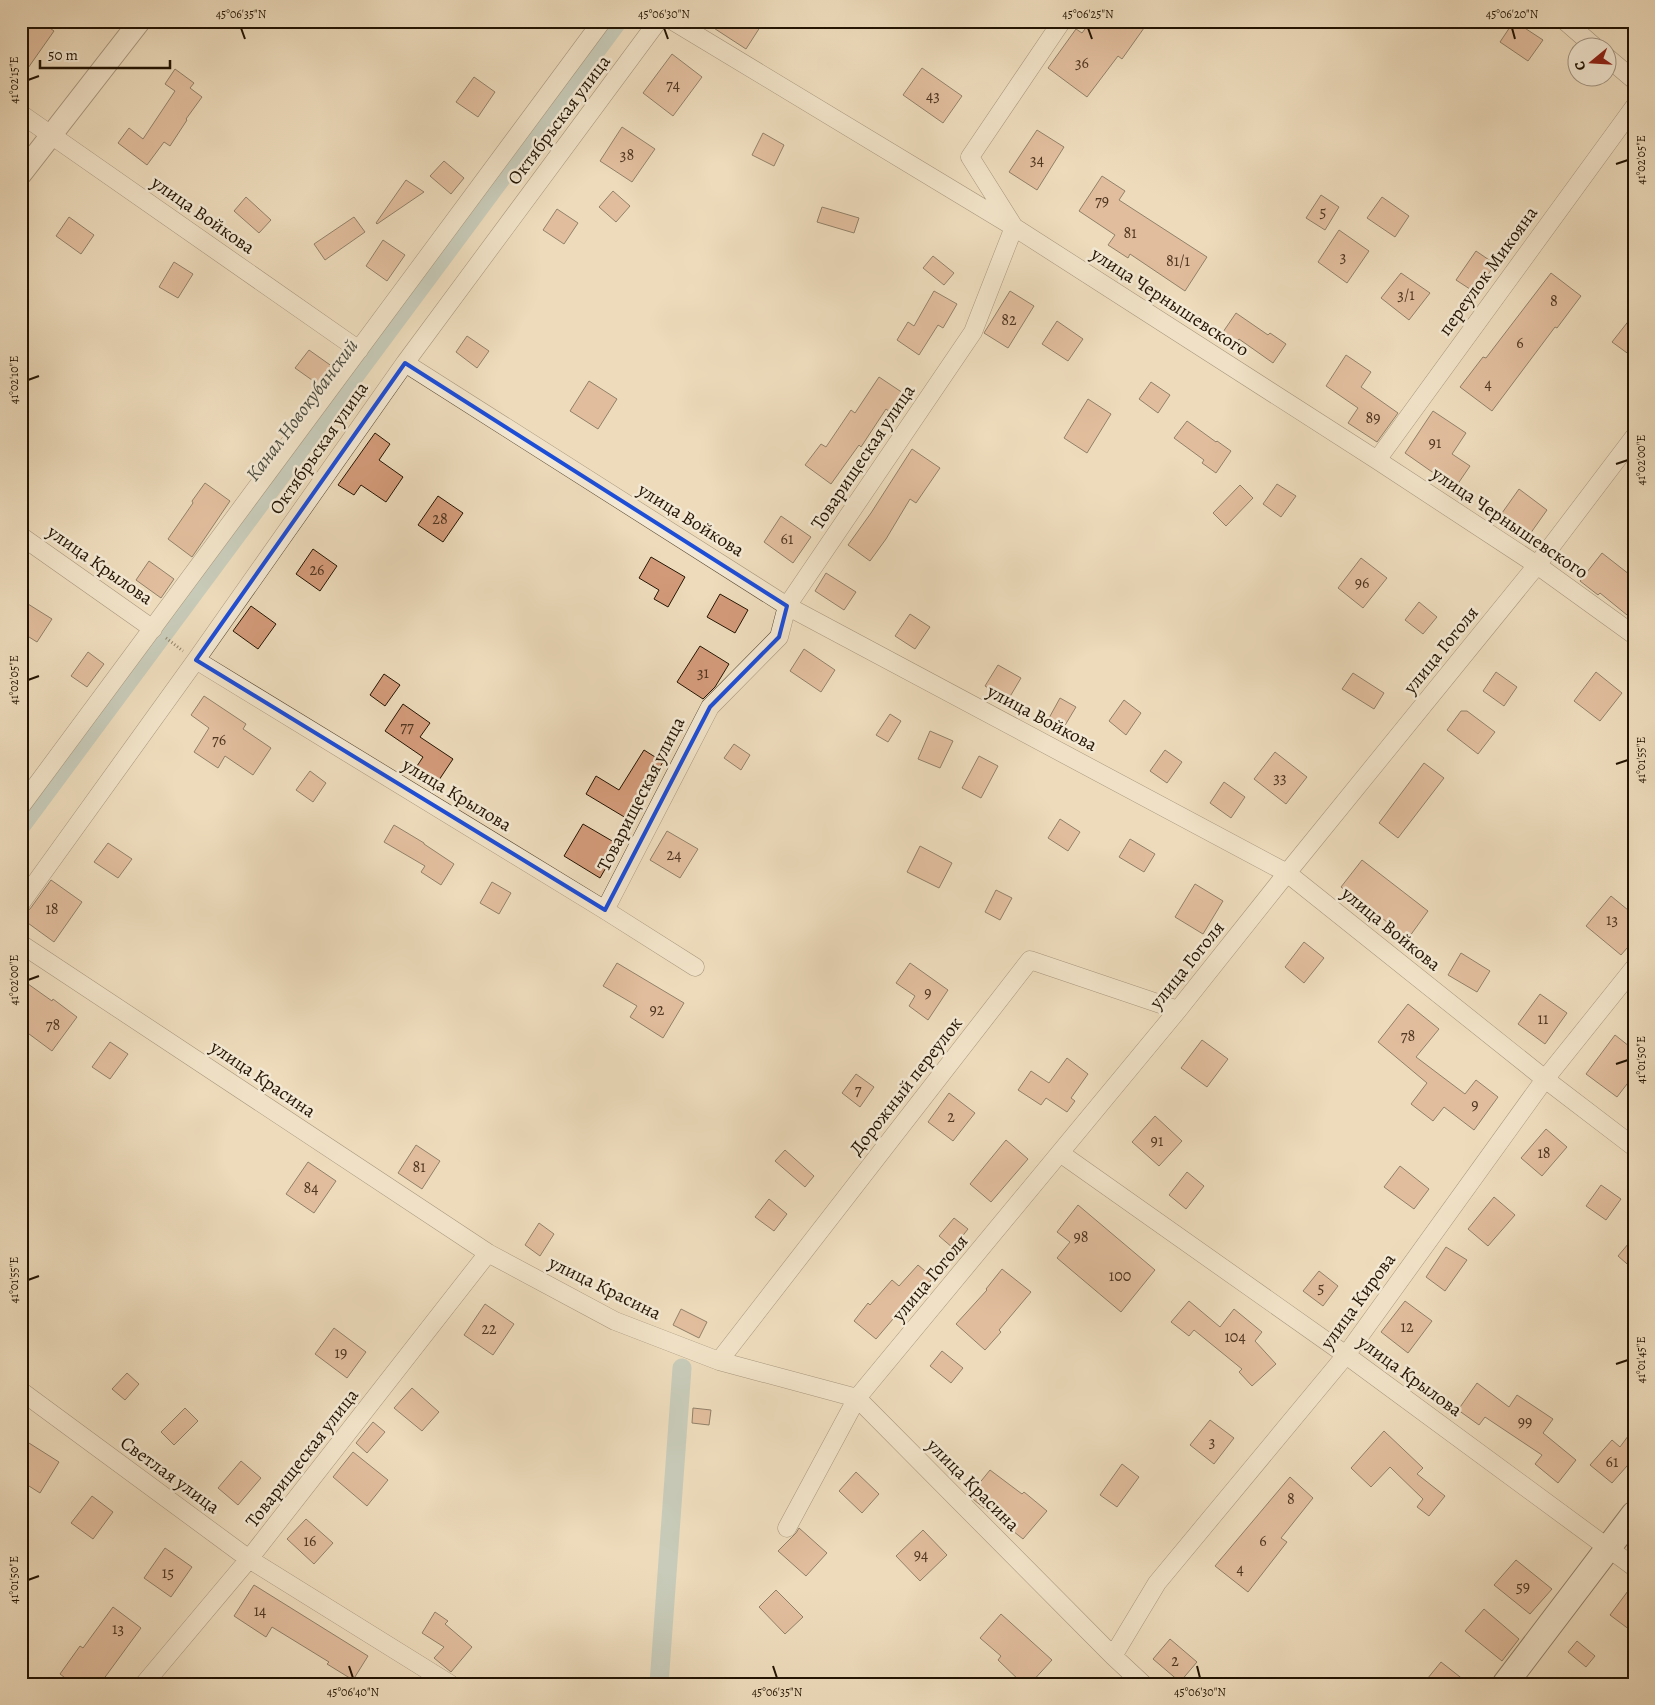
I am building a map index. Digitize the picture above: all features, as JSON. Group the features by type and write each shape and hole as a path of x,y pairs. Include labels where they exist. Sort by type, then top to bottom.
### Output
{"main road":[{"path":"1504,1684 1634,1514"}],"street":[{"path":"21,174 140,21"},
{"name":"Октябрьская улица","path":"21,806 154,629 602,21"},
{"name":"Октябрьская улица","path":"21,903 196,660 405,363 658,21"},
{"name":"улица Чернышевского","path":"673,21 1014,227 1537,565 1634,635"},
{"path":"1014,227 970,157 1062,21"},
{"path":"1565,21 1585,38"},
{"path":"1618,66 1634,80"},
{"name":"переулок Микояна","path":"1377,460 1634,107"},
{"name":"улица Войкова","path":"21,114 359,350"},
{"name":"Товарищеская улица","path":"605,910 710,707 779,637 787,606 973,332 1014,227"},
{"name":"улица Войкова","path":"405,363 787,606 1287,873 1634,1147"},
{"name":"улица Гоголя","path":"787,1528 857,1398 1178,1010 1537,565 1634,437"},
{"name":"улица Крылова","path":"21,536 154,629"},
{"name":"улица Крылова","path":"196,660 695,967"},
{"name":"улица Красина","path":"21,944 488,1253 615,1321 719,1361 857,1398 1143,1684"},
{"name":"Дорожный переулок","path":"719,1361 1030,960 1178,1010"},
{"name":"улица Кирова","path":"1113,1656 1157,1583 1346,1355 1545,1078 1634,968"},
{"name":"улица Крылова","path":"1060,1153 1346,1355 1634,1567"},
{"name":"Товарищеская улица","path":"144,1684 249,1559 488,1253"},
{"name":"Светлая улица","path":"21,1391 249,1559 450,1684"}],"path":[{"path":"154,629 196,660"}],"highlighted area":[{"path":"405,363 787,606 779,637 710,707 605,910 196,660"}],"building":[{"path":"21,21 40,21 54,31 21,78"},
{"path":"703,21 764,21 746,49"},
{"path":"1091,21 1135,21 1144,28 1122,59 1118,56 1087,97 1048,68 1076,29 1082,33"},
{"path":"1514,21 1543,40 1528,61 1500,42"},
{"path":"672,54 702,77 673,116 643,93"},
{"path":"922,68 962,96 943,123 903,95"},
{"path":"175,69 194,83 190,88 202,97 170,146 164,142 147,165 118,143 129,128 143,139 175,91 165,84"},
{"path":"474,77 495,92 478,117 456,102"},
{"path":"622,127 655,149 632,182 600,161"},
{"path":"1037,130 1064,147 1037,190 1009,172"},
{"path":"763,133 784,145 774,166 752,155"},
{"path":"444,161 464,178 451,194 430,176"},
{"path":"1102,176 1125,191 1119,200 1207,257 1185,291 1130,254 1128,258 1108,245 1115,235 1079,211"},
{"path":"406,180 424,192 377,224 376,223"},
{"path":"613,191 630,206 616,222 599,207"},
{"path":"1321,195 1339,207 1325,230 1306,218"},
{"path":"246,197 271,220 259,233 234,211"},
{"path":"1382,197 1409,216 1395,237 1367,218"},
{"path":"822,207 859,218 854,233 817,222"},
{"path":"557,209 578,223 564,244 543,230"},
{"path":"69,217 94,235 81,254 56,236"},
{"path":"354,217 365,232 325,260 314,244"},
{"path":"1339,230 1369,251 1347,283 1318,262"},
{"path":"383,240 405,255 387,281 366,266"},
{"path":"1476,251 1495,264 1476,293 1456,280"},
{"path":"933,256 954,273 944,285 923,268"},
{"path":"174,262 193,274 178,298 159,287"},
{"path":"1401,273 1430,293 1409,320 1381,298"},
{"path":"1551,273 1581,296 1557,328 1555,327 1492,411 1460,387 1483,357 1486,358"},
{"path":"934,291 957,304 943,328 938,325 919,355 897,340 908,322 914,326"},
{"path":"1010,291 1034,306 1008,348 984,333"},
{"path":"1236,313 1268,335 1270,333 1286,344 1273,363 1239,339 1237,342 1223,332"},
{"path":"1634,314 1634,358 1612,342"},
{"path":"1057,321 1083,339 1068,361 1042,344"},
{"path":"467,336 489,351 477,368 456,352"},
{"path":"309,350 333,367 319,385 295,368"},
{"path":"1346,355 1371,372 1361,387 1398,413 1377,442 1348,423 1358,408 1326,386"},
{"path":"879,377 903,393 890,412 886,409 861,447 859,445 831,484 805,465 821,444 826,447 851,410 855,413"},
{"path":"589,381 617,399 598,429 570,411"},
{"path":"1151,382 1170,395 1158,413 1139,399"},
{"path":"1088,399 1111,414 1087,453 1064,438"},
{"path":"1433,411 1466,433 1452,454 1470,466 1455,488 1405,453"},
{"path":"1187,421 1231,451 1216,473 1202,463 1204,460 1174,438"},
{"path":"375,433 390,444 379,460 403,477 386,502 361,485 354,495 338,485"},
{"path":"912,449 940,468 916,503 910,499 886,539 870,561 848,545"},
{"path":"205,483 230,501 192,557 168,539"},
{"path":"1277,484 1296,496 1281,517 1263,504"},
{"path":"1240,485 1253,498 1226,526 1213,513"},
{"path":"1519,489 1547,510 1530,534 1502,513"},
{"path":"438,496 463,513 443,542 418,525"},
{"path":"781,516 811,537 793,563 764,542"},
{"path":"313,549 337,566 320,591 296,574"},
{"path":"1602,553 1634,578 1634,607 1627,615 1600,593 1598,595 1580,581"},
{"path":"651,557 685,577 668,607 654,599 659,590 639,578"},
{"path":"1361,558 1387,578 1363,608 1338,588"},
{"path":"149,561 174,579 161,598 136,580"},
{"path":"826,573 856,592 844,610 815,591"},
{"path":"720,594 748,610 735,633 707,617"},
{"path":"1419,602 1437,617 1423,634 1405,620"},
{"path":"28,604 52,619 37,642 21,632 21,615"},
{"path":"251,606 276,624 258,649 233,631"},
{"path":"910,614 930,627 915,649 895,636"},
{"path":"700,646 729,664 715,687 703,699 677,682"},
{"path":"804,649 835,670 821,692 790,671"},
{"path":"88,652 104,664 87,687 71,676"},
{"path":"998,665 1021,678 1008,700 985,686"},
{"path":"1496,672 1517,687 1504,706 1483,691"},
{"path":"1596,672 1622,693 1600,721 1574,701"},
{"path":"1353,673 1384,693 1374,709 1342,689"},
{"path":"384,674 400,685 385,706 370,695"},
{"path":"204,696 246,724 243,729 271,748 253,775 225,756 218,768 194,752 209,728 191,715"},
{"path":"1060,698 1076,707 1064,727 1049,718"},
{"path":"1124,700 1141,713 1126,735 1109,721"},
{"path":"403,704 430,723 420,737 453,759 439,780 417,766 423,757 385,731"},
{"path":"1461,711 1467,711 1495,732 1478,754 1447,730"},
{"path":"890,714 901,721 888,742 876,735"},
{"path":"930,731 953,741 940,768 918,759"},
{"path":"734,744 750,755 741,770 724,758"},
{"path":"644,750 663,762 648,786 645,785 626,818 586,794 596,776 619,790"},
{"path":"1165,750 1182,762 1167,783 1150,771"},
{"path":"1275,752 1307,777 1286,804 1254,779"},
{"path":"979,756 998,766 981,798 962,788"},
{"path":"1424,763 1444,778 1398,838 1379,823"},
{"path":"310,771 326,783 313,802 296,790"},
{"path":"1224,782 1245,797 1231,818 1210,803"},
{"path":"1060,819 1080,832 1068,851 1048,838"},
{"path":"583,824 619,845 600,878 564,856"},
{"path":"394,825 454,864 441,885 421,872 425,866 384,842"},
{"path":"667,831 698,849 680,878 650,860"},
{"path":"1130,839 1155,854 1144,872 1119,857"},
{"path":"108,843 132,859 118,878 94,862"},
{"path":"920,846 952,863 939,888 907,872"},
{"path":"1362,860 1428,911 1407,940 1385,924 1387,922 1341,887"},
{"path":"51,880 82,902 54,942 21,918 23,913 30,909"},
{"path":"492,882 511,893 499,914 480,903"},
{"path":"1195,884 1223,901 1203,934 1175,917"},
{"path":"996,890 1012,898 1000,920 985,912"},
{"path":"1611,896 1634,915 1634,940 1621,955 1586,926"},
{"path":"1304,942 1324,958 1304,983 1285,967"},
{"path":"1461,953 1490,971 1477,992 1448,975"},
{"path":"617,963 684,1003 663,1038 630,1017 637,1006 603,986"},
{"path":"910,963 948,990 928,1020 909,1006 915,996 896,983"},
{"path":"21,979 77,1017 52,1051 21,1028"},
{"path":"1540,994 1567,1013 1545,1044 1518,1024"},
{"path":"1408,1004 1439,1029 1416,1057 1465,1094 1476,1080 1498,1097 1474,1130 1444,1107 1433,1121 1411,1104 1427,1083 1378,1042"},
{"path":"1615,1035 1634,1050 1634,1075 1617,1097 1586,1074"},
{"path":"1202,1040 1228,1059 1207,1087 1181,1068"},
{"path":"110,1042 128,1054 110,1079 92,1067"},
{"path":"1067,1058 1088,1074 1071,1098 1075,1101 1067,1112 1046,1098 1041,1105 1018,1090 1031,1071 1049,1083"},
{"path":"856,1074 874,1087 860,1107 842,1093"},
{"path":"949,1093 975,1113 953,1141 928,1122"},
{"path":"1155,1116 1182,1141 1159,1166 1132,1142"},
{"path":"1546,1129 1567,1147 1542,1176 1521,1158"},
{"path":"1006,1140 1028,1159 991,1202 970,1184"},
{"path":"416,1145 440,1161 422,1189 398,1173"},
{"path":"785,1150 814,1176 805,1187 775,1161"},
{"path":"308,1162 336,1181 314,1213 286,1194"},
{"path":"1400,1166 1429,1189 1414,1209 1384,1187"},
{"path":"1187,1172 1204,1186 1186,1209 1169,1195"},
{"path":"1601,1185 1621,1199 1606,1220 1586,1206"},
{"path":"1494,1197 1515,1215 1488,1246 1468,1229"},
{"path":"769,1199 787,1214 774,1231 755,1217"},
{"path":"1078,1205 1155,1270 1121,1312 1057,1258 1070,1242 1057,1232"},
{"path":"954,1218 968,1229 953,1248 939,1236"},
{"path":"539,1223 554,1234 540,1256 525,1245"},
{"path":"1634,1237 1634,1270 1618,1256"},
{"path":"1446,1247 1467,1260 1445,1291 1426,1277"},
{"path":"918,1265 933,1278 918,1295 916,1292 876,1339 854,1321 868,1303 870,1305 892,1280 899,1286"},
{"path":"1002,1269 1031,1292 985,1350 956,1324 987,1290"},
{"path":"1319,1271 1338,1286 1323,1306 1303,1291"},
{"path":"1189,1301 1220,1327 1234,1309 1262,1332 1255,1341 1276,1364 1252,1386 1239,1372 1242,1369 1194,1330 1189,1336 1171,1322"},
{"path":"1405,1301 1432,1321 1408,1353 1381,1332"},
{"path":"485,1304 514,1324 493,1355 464,1335"},
{"path":"681,1309 707,1322 699,1338 673,1325"},
{"path":"334,1328 366,1352 347,1378 315,1354"},
{"path":"942,1351 963,1368 951,1383 930,1366"},
{"path":"127,1373 139,1384 125,1400 112,1389"},
{"path":"1477,1383 1509,1407 1517,1395 1553,1419 1543,1433 1576,1460 1558,1483 1535,1464 1542,1455 1485,1417 1479,1425 1458,1410"},
{"path":"412,1388 439,1412 422,1431 394,1408"},
{"path":"185,1408 198,1421 174,1445 161,1432"},
{"path":"693,1408 711,1410 709,1425 692,1423"},
{"path":"1210,1420 1234,1438 1214,1464 1190,1445"},
{"path":"373,1422 385,1432 367,1453 356,1443"},
{"path":"1634,1428 1634,1458 1612,1483 1590,1465 1612,1440 1620,1447"},
{"path":"1384,1431 1423,1468 1417,1474 1445,1496 1429,1516 1417,1507 1423,1499 1390,1467 1371,1487 1351,1468"},
{"path":"21,1438 59,1462 40,1493 21,1481"},
{"path":"353,1452 388,1480 367,1506 333,1477"},
{"path":"241,1461 261,1478 238,1505 218,1488"},
{"path":"1122,1464 1139,1477 1117,1507 1100,1495"},
{"path":"990,1470 1022,1494 1024,1492 1047,1511 1023,1539 969,1496"},
{"path":"856,1472 879,1494 862,1513 839,1491"},
{"path":"1290,1477 1313,1498 1281,1538 1287,1542 1248,1592 1215,1566"},
{"path":"92,1496 113,1512 93,1539 71,1523"},
{"path":"306,1519 333,1543 314,1564 287,1539"},
{"path":"799,1528 827,1553 806,1576 778,1551"},
{"path":"923,1530 947,1555 920,1581 896,1556"},
{"path":"165,1548 192,1567 171,1597 144,1578"},
{"path":"1516,1560 1552,1589 1530,1614 1494,1585"},
{"path":"1634,1583 1634,1633 1610,1615"},
{"path":"254,1585 368,1656 353,1680 327,1664 329,1662 272,1627 266,1637 234,1616"},
{"path":"776,1590 803,1617 785,1634 759,1607"},
{"path":"113,1607 141,1628 100,1684 73,1684 60,1674 80,1646 83,1648"},
{"path":"1484,1609 1519,1639 1502,1661 1465,1631"},
{"path":"435,1612 448,1621 445,1624 472,1647 451,1672 434,1658 444,1647 422,1633"},
{"path":"1001,1614 1052,1660 1030,1684 1023,1684 998,1660 1001,1656 980,1638"},
{"path":"1170,1639 1197,1662 1180,1682 1153,1659"},
{"path":"1577,1641 1595,1656 1586,1667 1568,1652"},
{"path":"1441,1662 1469,1684 1423,1684"}],"waterway":[{"name":"Канал Новокубанский","path":"21,826 618,21"},
{"path":"659,1684 682,1368"}]}
